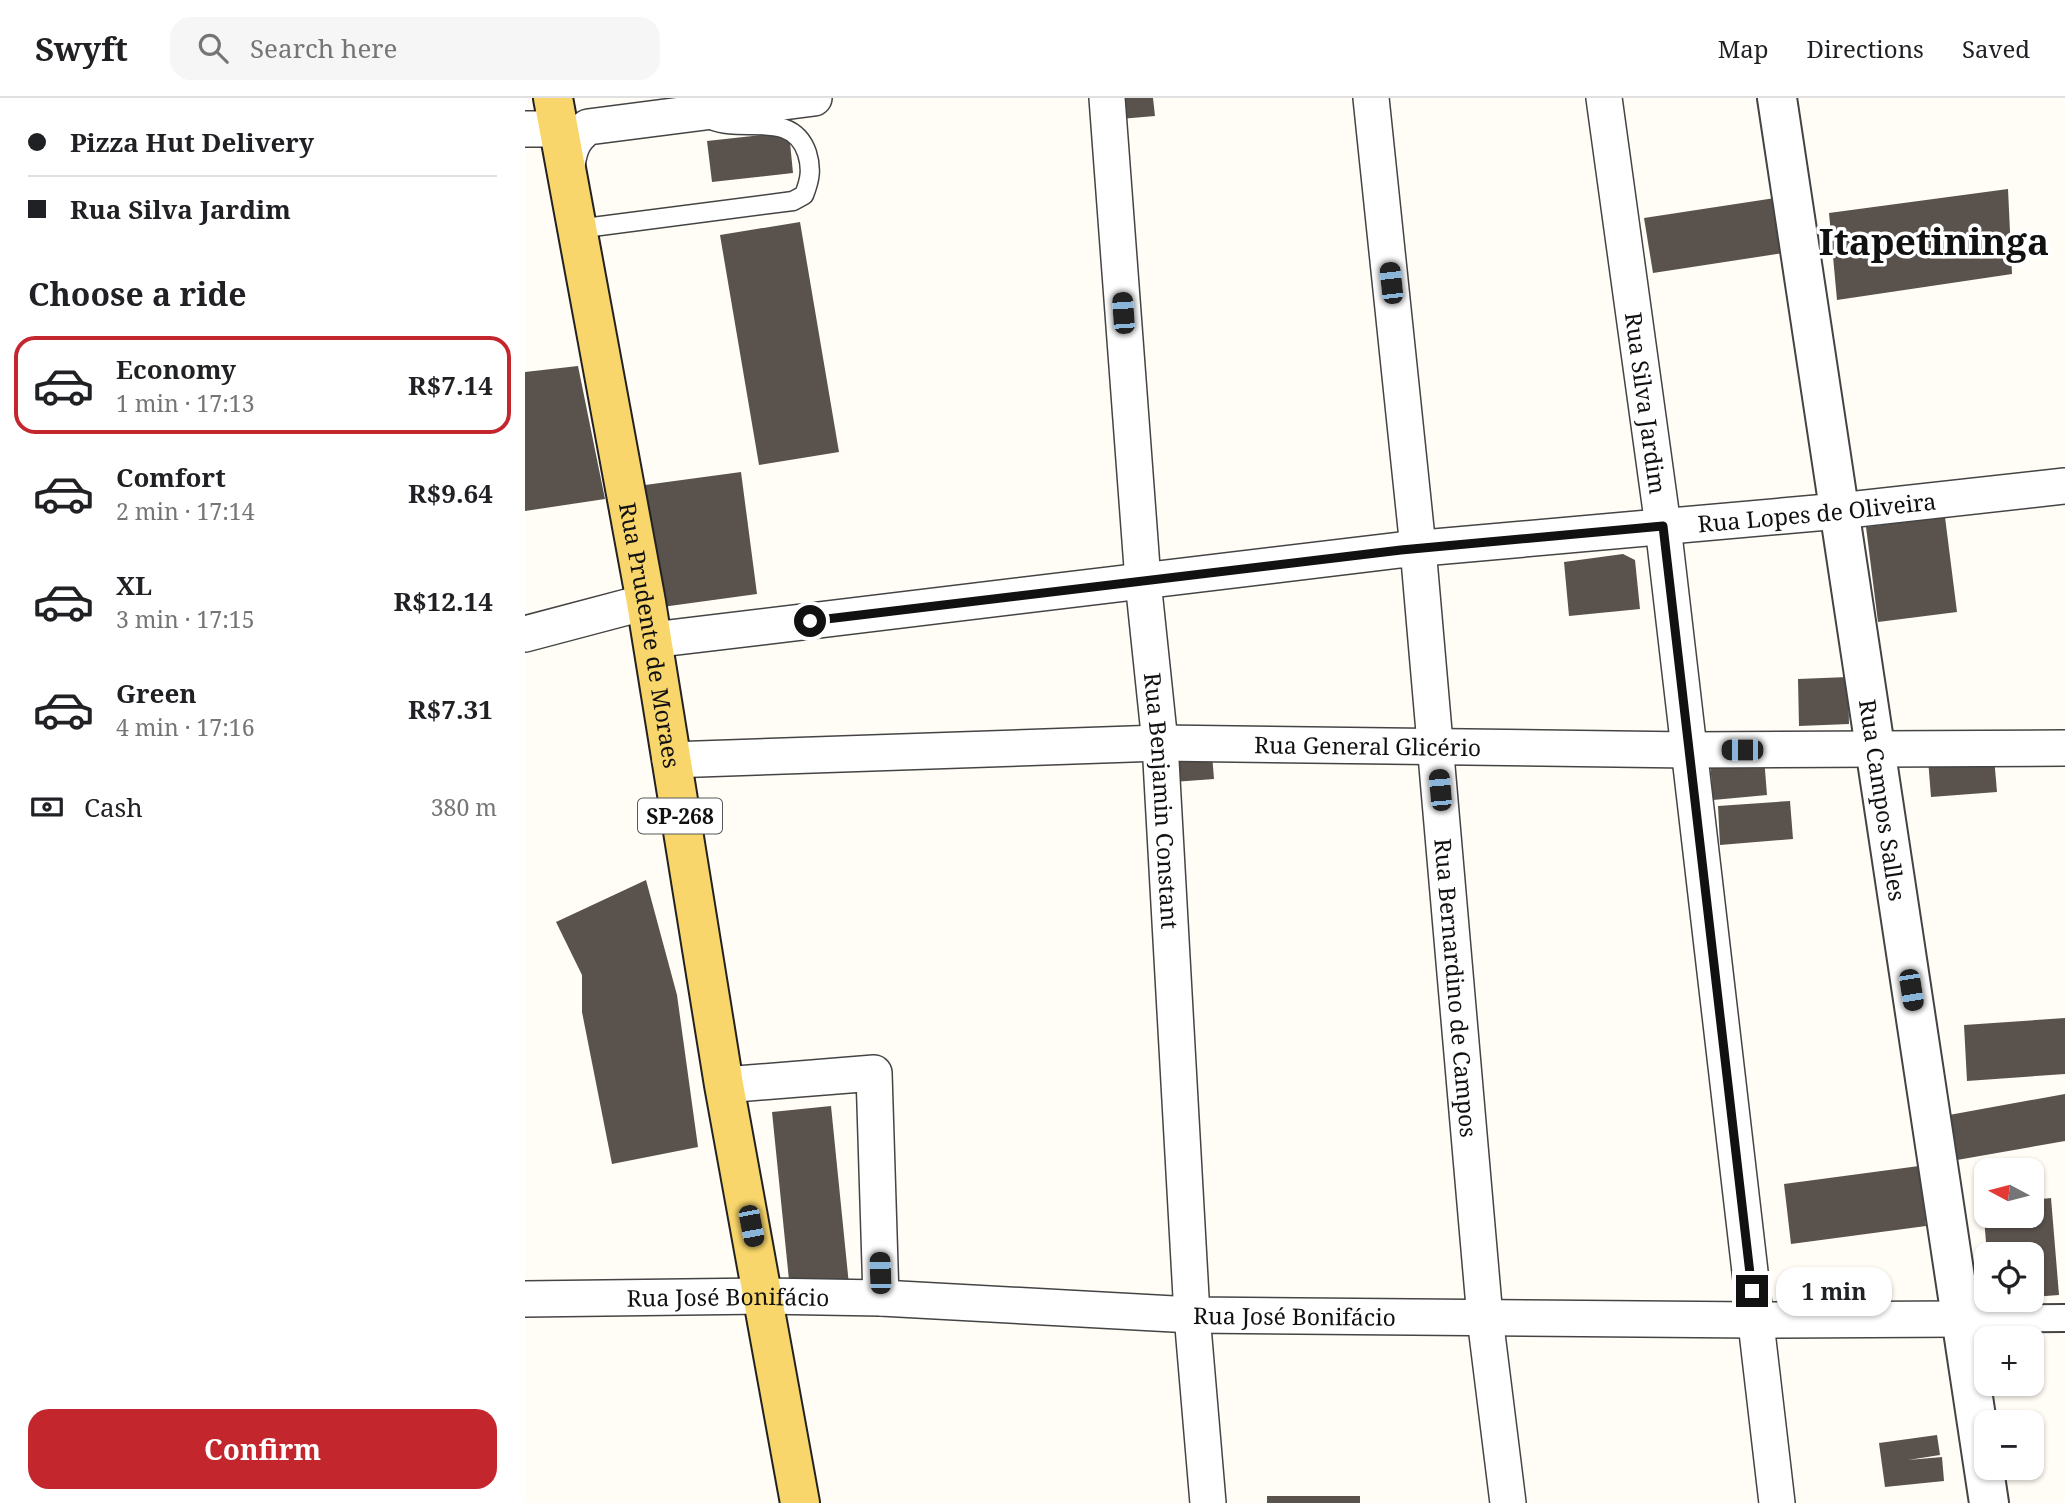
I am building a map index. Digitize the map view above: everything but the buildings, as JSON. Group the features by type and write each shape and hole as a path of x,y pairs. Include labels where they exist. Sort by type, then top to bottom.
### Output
{"main road":[{"name":"Rua Prudente de Moraes","path":"544,113 566,171 646,602 724,1085 800,1503"}],"street":[{"path":"566,171 572,142 588,127 814,98"},
{"name":"Rua Benjamin Constant","path":"1107,98 1143,581 1160,743 1192,1315 1208,1503"},
{"name":"Rua Bernardino de Campos","path":"1371,98 1418,548 1485,1318 1508,1503"},
{"name":"Rua Silva Jardim","path":"1604,98 1663,526 1777,1503"},
{"name":"Rua Campos Salles","path":"1777,98 1989,1503"},
{"path":"544,113 563,110 599,124"},
{"name":"Rua Lopes de Oliveira","path":"652,640 1418,548 1839,511 2065,485"},
{"path":"525,634 646,602"},
{"name":"Rua General Glicério","path":"670,760 1160,743 1689,750 2065,748"},
{"path":"724,1085 874,1073 881,1298"},
{"name":"Rua José Bonifácio","path":"525,1299 764,1296 881,1298 1192,1315 1755,1320 2065,1318"}],"lane":[{"path":"577,229 793,201 804,195 810,181 811,167 806,149 796,133 772,124 721,125 691,113"}],"district":[{"name":"Itapetininga","path":"1934,240"}],"route":[{"path":"810,621 1401,550 1663,526 1752,1291"}]}
